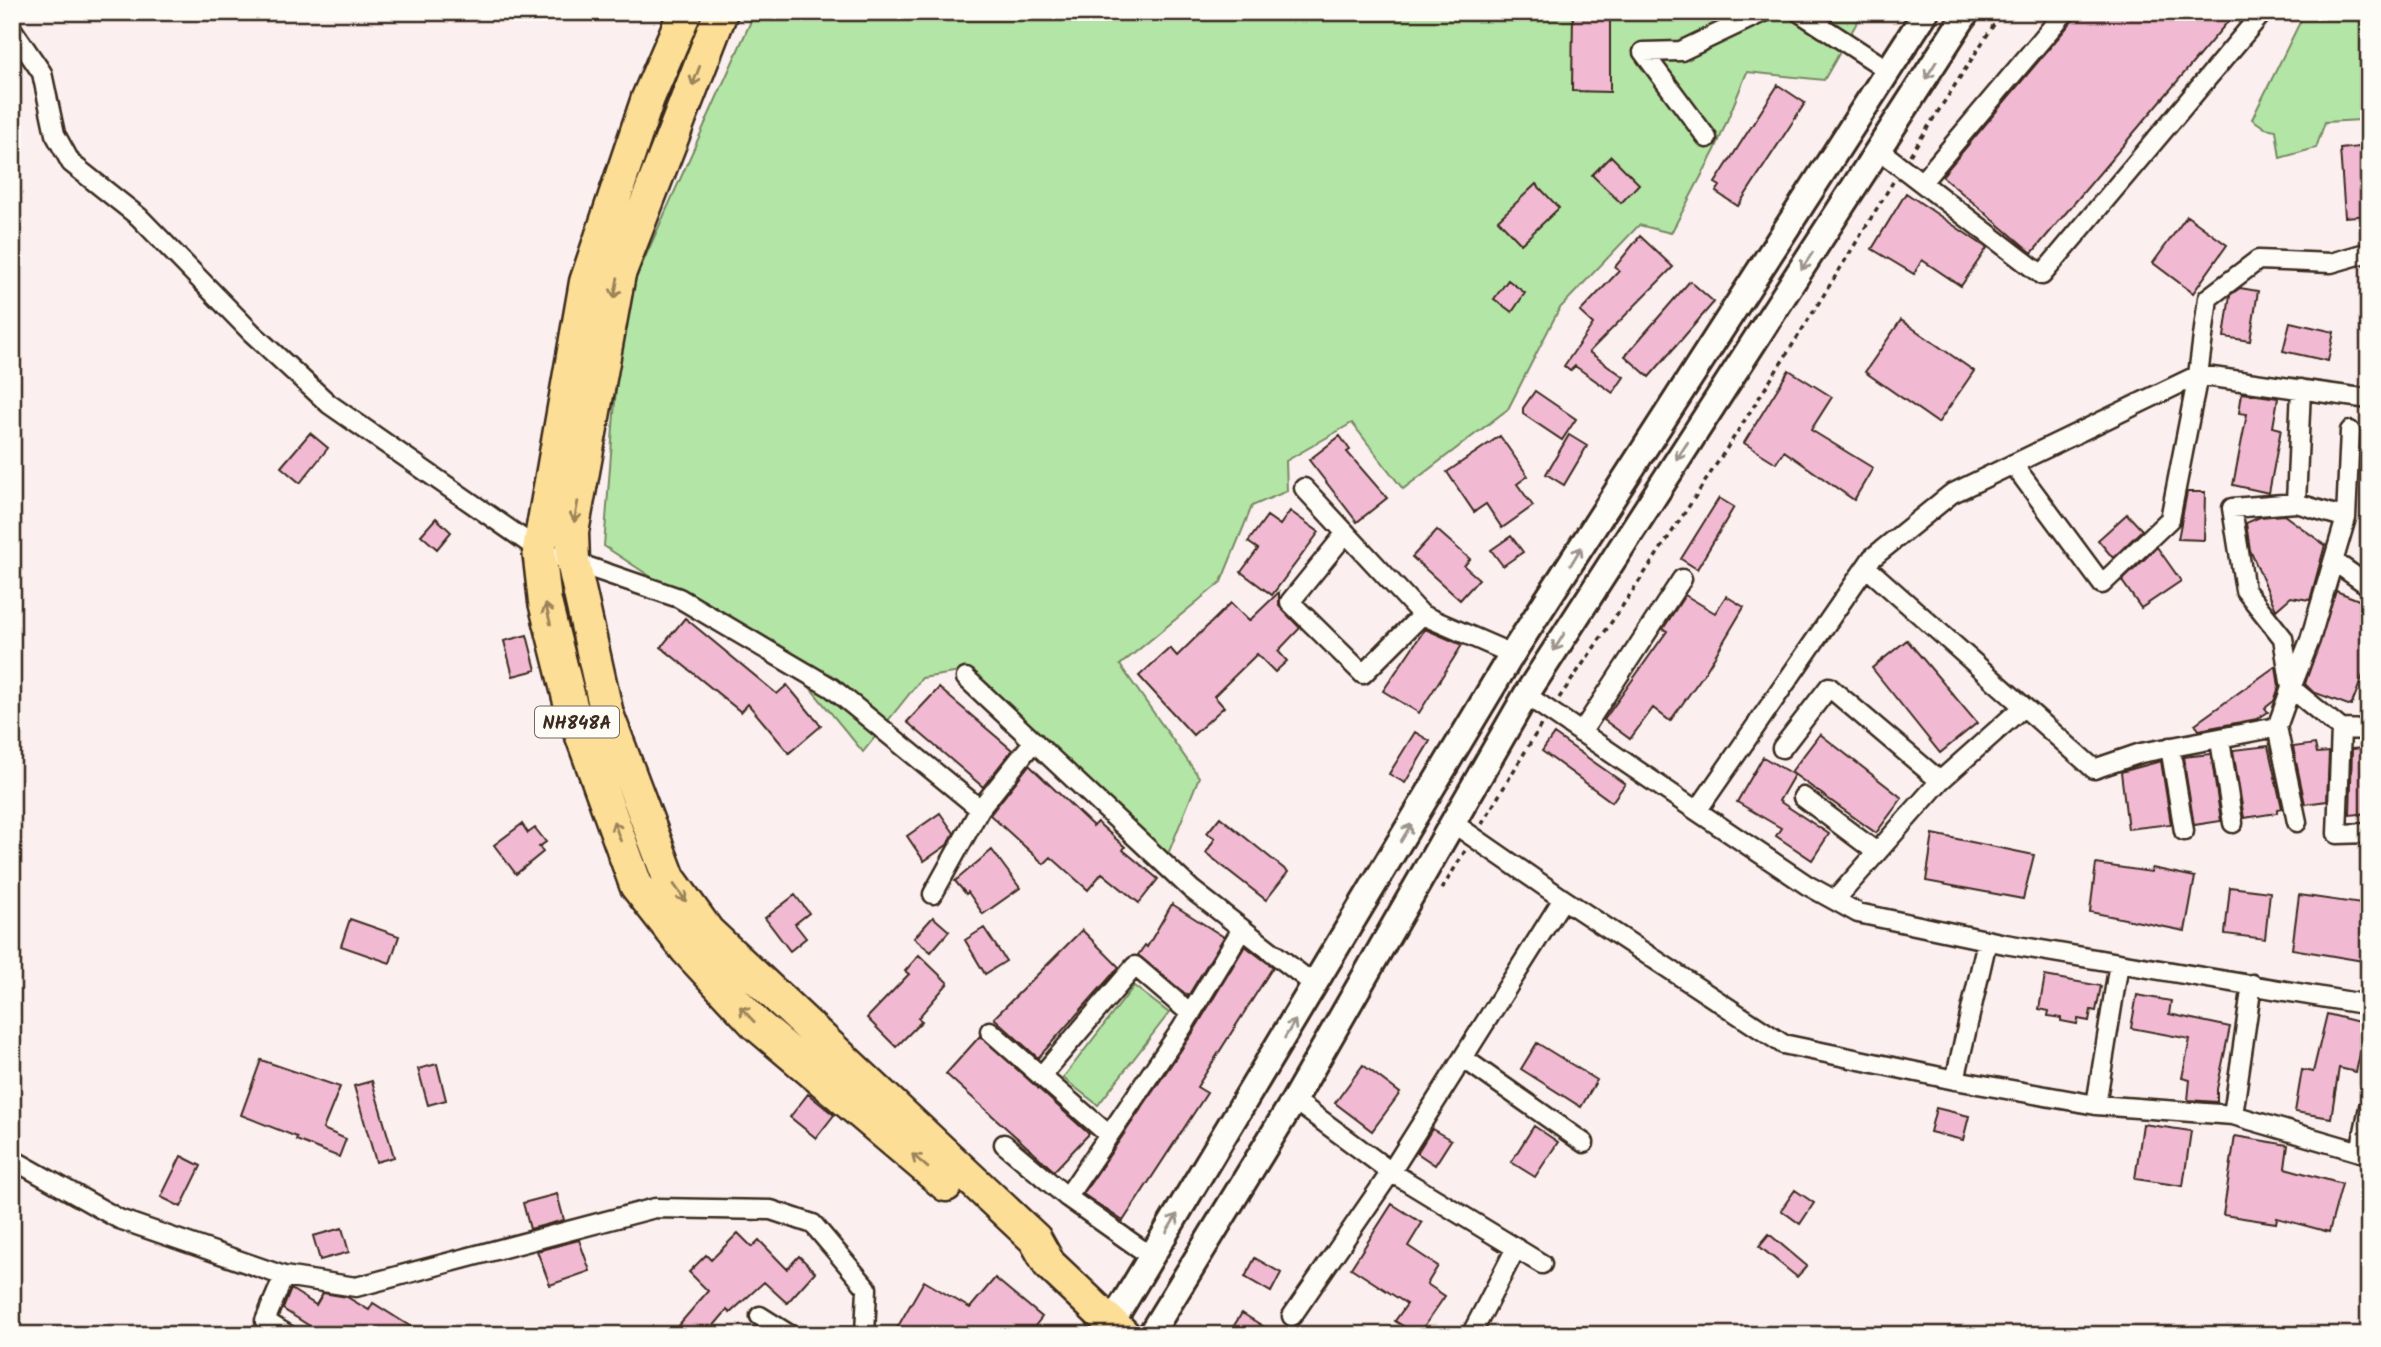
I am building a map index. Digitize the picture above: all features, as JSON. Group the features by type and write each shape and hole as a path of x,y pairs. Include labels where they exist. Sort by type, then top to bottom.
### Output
{"highway":[{"name":"NH848A","path":"685,12 648,98 586,282 539,550 545,602 571,706 636,885 687,950 756,1024 915,1157 1024,1254 1049,1264"},
{"name":"NH848A","path":"721,12 619,274 572,532 573,562 607,714 669,878 708,932 1035,1239 1049,1264 1114,1331"}],"main road":[{"path":"1114,1331 1152,1257 1512,654 1926,12"},
{"path":"1150,1335 1294,1100 1526,695 1967,12"},
{"path":"1498,678 1526,695"}],"street":[{"path":"1707,138 1643,52 1681,51 1763,12"},
{"path":"1799,12 1888,70"},
{"path":"1922,182 2065,12"},
{"path":"1880,150 2042,275 2263,12"},
{"path":"12,29 42,73 55,134 71,163 139,217 252,333 329,404 539,550 679,598 832,688 979,809"},
{"path":"2013,464 2102,584 2170,519 2198,375 2208,298 2258,260 2331,263 2369,252"},
{"path":"1697,811 1739,746 1872,558 1951,494 2198,375 2369,399"},
{"path":"2296,503 2301,389"},
{"path":"2297,822 2277,727 2335,562 2346,518 2350,430"},
{"path":"1304,488 1422,615 1512,654"},
{"path":"2346,518 2296,503 2232,508 2245,590 2283,638 2291,688 2341,729 2369,730"},
{"path":"1346,533 1290,602 1363,674 1422,615"},
{"path":"2335,562 2369,586"},
{"path":"1866,567 2094,769 2170,747 2220,740 2277,727"},
{"path":"1581,733 1682,579"},
{"path":"967,678 1191,889 1316,986"},
{"path":"1782,748 1829,687 1940,781"},
{"path":"1526,695 1807,885 1858,913 1987,941 2369,1004"},
{"path":"1835,900 1875,851 1940,781 2023,707"},
{"path":"2341,729 2337,834 2369,833"},
{"path":"2220,740 2233,823"},
{"path":"933,894 979,809 1034,741"},
{"path":"2170,747 2184,831"},
{"path":"1803,797 1875,851"},
{"path":"1453,823 1783,1044 1955,1080 2096,1105 2233,1115 2360,1152 2369,1107"},
{"path":"1292,1315 1391,1172 1563,899"},
{"path":"1066,1197 1191,1014 1242,929"},
{"path":"1955,1080 1987,941"},
{"path":"2096,1105 2119,962"},
{"path":"1041,1076 1135,966 1191,1014"},
{"path":"2233,1115 2252,984"},
{"path":"990,1031 1109,1135"},
{"path":"1463,1058 1584,1143"},
{"path":"1294,1100 1391,1172 1542,1264"},
{"path":"1004,1144 1066,1197 1152,1257"},
{"path":"12,1159 119,1219 284,1276 356,1287 656,1208 771,1210 813,1224 867,1288 865,1335"},
{"path":"1471,1335 1516,1248"},
{"path":"284,1276 265,1321 288,1335"},
{"path":"760,1315 790,1335"}],"path":[{"path":"1904,164 2001,12"},
{"path":"1437,896 1549,712 1824,296 1897,176"}],"green space":[{"path":"755,12 1863,12 1824,80 1747,72 1715,150 1671,233 1639,225 1559,309 1508,409 1403,489 1352,423 1286,461 1287,491 1252,506 1221,582 1120,665 1199,777 1166,859 960,672 922,678 863,752 798,673 604,546 622,309"},
{"path":"2305,12 2369,12 2369,127 2361,120 2325,122 2316,148 2280,158 2276,130 2265,128 2252,119"},
{"path":"1134,986 1169,1013 1098,1105 1063,1078"}],"building":[{"path":"1573,12 1610,12 1610,92 1572,91"},
{"path":"2076,12 2236,12 2032,253 1942,176 2074,19"},
{"path":"1778,85 1805,103 1738,206 1716,192 1720,186 1715,183"},
{"path":"2369,146 2369,215 2345,217 2340,149"},
{"path":"1611,156 1639,184 1621,203 1592,175"},
{"path":"1536,184 1559,208 1521,244 1498,220"},
{"path":"1906,193 1987,248 1961,286 1922,260 1914,274 1872,249"},
{"path":"2187,216 2227,245 2193,293 2153,263"},
{"path":"1640,236 1673,267 1589,352 1624,377 1613,393 1575,366 1570,371 1564,366 1593,324 1580,312 1619,271 1615,267"},
{"path":"1508,280 1525,293 1512,312 1494,299"},
{"path":"1690,281 1714,302 1649,377 1625,356"},
{"path":"2240,288 2258,291 2250,341 2224,337 2230,295"},
{"path":"1901,320 1974,371 1938,423 1865,372"},
{"path":"2290,322 2334,332 2328,361 2283,351"},
{"path":"1789,370 1832,397 1811,430 1873,468 1854,500 1784,451 1776,463 1744,443"},
{"path":"1535,391 1576,419 1562,440 1523,414 1523,408"},
{"path":"2242,393 2278,398 2273,427 2281,429 2269,493 2233,485 2247,414 2239,413"},
{"path":"310,433 328,448 300,483 281,467"},
{"path":"1569,435 1587,446 1564,485 1546,474"},
{"path":"1340,436 1350,450 1347,452 1387,498 1357,522 1309,460"},
{"path":"1500,436 1528,476 1517,484 1533,506 1502,528 1486,504 1474,512 1447,472"},
{"path":"2187,492 2205,492 2204,540 2178,539"},
{"path":"1719,498 1734,507 1697,569 1681,559"},
{"path":"1290,511 1319,532 1272,595 1241,572 1258,549 1248,542 1267,516 1280,525"},
{"path":"2127,514 2142,530 2113,558 2098,540"},
{"path":"2284,515 2325,545 2310,600 2291,597 2276,610 2250,550 2246,523 2260,517"},
{"path":"436,518 451,532 437,549 421,535"},
{"path":"1437,530 1470,559 1464,566 1479,579 1460,600 1412,557"},
{"path":"1511,536 1523,552 1503,566 1491,550"},
{"path":"2157,547 2181,581 2141,608 2122,581"},
{"path":"2336,591 2369,604 2369,660 2351,706 2313,692 2305,684"},
{"path":"1279,592 1279,606 1300,628 1278,651 1287,661 1275,672 1257,654 1214,696 1224,707 1193,735 1139,676 1170,648 1177,656 1231,603 1249,621"},
{"path":"1685,595 1715,613 1726,596 1744,607 1706,671 1670,721 1653,708 1630,739 1604,720 1667,631 1663,629"},
{"path":"685,618 777,694 787,685 821,726 789,753 748,704 741,712 661,647"},
{"path":"1425,629 1462,645 1419,713 1383,691"},
{"path":"527,635 536,670 513,676 504,641"},
{"path":"1907,640 1977,723 1940,753 1872,668"},
{"path":"2276,666 2279,687 2274,701 2265,708 2268,712 2257,719 2199,730 2195,724"},
{"path":"939,688 1012,750 983,787 907,722"},
{"path":"1415,732 1430,741 1405,783 1389,774"},
{"path":"1554,734 1625,784 1612,802 1542,751"},
{"path":"1820,734 1902,798 1876,833 1791,772"},
{"path":"2315,744 2317,753 2329,752 2327,801 2305,804 2293,747"},
{"path":"2268,746 2282,808 2277,809 2277,813 2244,818 2233,750"},
{"path":"2363,748 2364,753 2369,752 2369,813 2350,815 2352,749"},
{"path":"2211,754 2221,821 2194,825 2183,757"},
{"path":"1763,757 1794,775 1779,801 1829,834 1812,860 1776,836 1781,828 1737,802"},
{"path":"2161,761 2171,824 2128,829 2121,772"},
{"path":"1029,765 1093,826 1097,822 1125,847 1123,850 1158,879 1139,903 1102,873 1088,890 1051,857 1044,864 990,815"},
{"path":"940,813 954,833 947,845 924,861 907,836"},
{"path":"1220,817 1288,872 1266,900 1206,853 1215,838 1207,833"},
{"path":"522,824 528,833 535,828 546,842 539,847 543,852 516,874 494,845"},
{"path":"1933,834 2034,855 2023,899 1926,881"},
{"path":"992,850 1020,888 983,914 968,892 966,894 955,881"},
{"path":"2096,864 2151,872 2152,868 2195,877 2185,931 2090,912"},
{"path":"2230,887 2270,892 2265,939 2225,934"},
{"path":"795,895 809,913 795,924 806,938 790,951 765,918"},
{"path":"2299,895 2369,905 2369,962 2292,949"},
{"path":"1172,904 1224,937 1188,996 1138,955 1145,945 1147,947"},
{"path":"933,917 949,931 931,952 914,938"},
{"path":"350,919 399,936 390,963 341,946"},
{"path":"984,928 1006,961 985,974 965,940"},
{"path":"1082,930 1119,967 1038,1058 994,1018"},
{"path":"1245,946 1273,967 1197,1087 1207,1093 1123,1221 1083,1194 1192,1034"},
{"path":"919,955 948,983 918,1018 922,1021 896,1047 867,1018 909,974 905,971"},
{"path":"2045,976 2101,986 2096,1011 2091,1010 2089,1021 2078,1019 2077,1024 2061,1021 2061,1018 2048,1016 2049,1011 2039,1009"},
{"path":"2137,995 2171,1001 2169,1014 2230,1027 2217,1089 2217,1102 2188,1100 2190,1080 2182,1078 2190,1039 2131,1028"},
{"path":"2327,1014 2367,1024 2356,1072 2339,1068 2331,1118 2295,1112 2302,1070 2313,1072"},
{"path":"980,1036 1089,1134 1054,1171 946,1074"},
{"path":"1537,1043 1597,1080 1581,1107 1521,1069"},
{"path":"261,1060 340,1087 323,1129 346,1139 339,1157 241,1115"},
{"path":"437,1064 446,1100 428,1105 418,1069"},
{"path":"1363,1065 1400,1093 1372,1131 1335,1103"},
{"path":"372,1081 394,1157 376,1162 354,1086"},
{"path":"808,1094 834,1115 816,1138 790,1117"},
{"path":"1936,1108 1969,1116 1963,1140 1930,1132"},
{"path":"2143,1124 2191,1131 2183,1186 2135,1179"},
{"path":"1534,1126 1558,1142 1535,1177 1511,1162"},
{"path":"1432,1129 1451,1140 1435,1165 1417,1153"},
{"path":"2235,1136 2288,1145 2285,1168 2342,1184 2329,1232 2277,1218 2276,1223 2223,1215"},
{"path":"181,1156 201,1166 181,1207 161,1197"},
{"path":"1795,1190 1814,1203 1800,1224 1781,1210"},
{"path":"557,1194 564,1220 530,1229 523,1203"},
{"path":"1392,1204 1422,1223 1408,1246 1438,1266 1427,1284 1445,1296 1418,1335 1395,1321 1407,1304 1351,1268"},
{"path":"342,1228 349,1252 320,1260 313,1236"},
{"path":"738,1233 752,1247 759,1240 787,1269 799,1256 815,1272 787,1303 764,1282 730,1313 727,1310 706,1335 670,1335 708,1291 689,1272 706,1255 711,1260"},
{"path":"1769,1234 1807,1266 1797,1277 1759,1246"},
{"path":"579,1240 590,1271 550,1285 537,1251"},
{"path":"1255,1258 1281,1273 1271,1292 1245,1277"},
{"path":"995,1278 1042,1317 1028,1335 893,1335 924,1281 970,1308"},
{"path":"291,1289 316,1305 323,1293 347,1297 369,1310 373,1303 424,1335 324,1335 283,1309"},
{"path":"1242,1313 1277,1335 1228,1335"}]}
